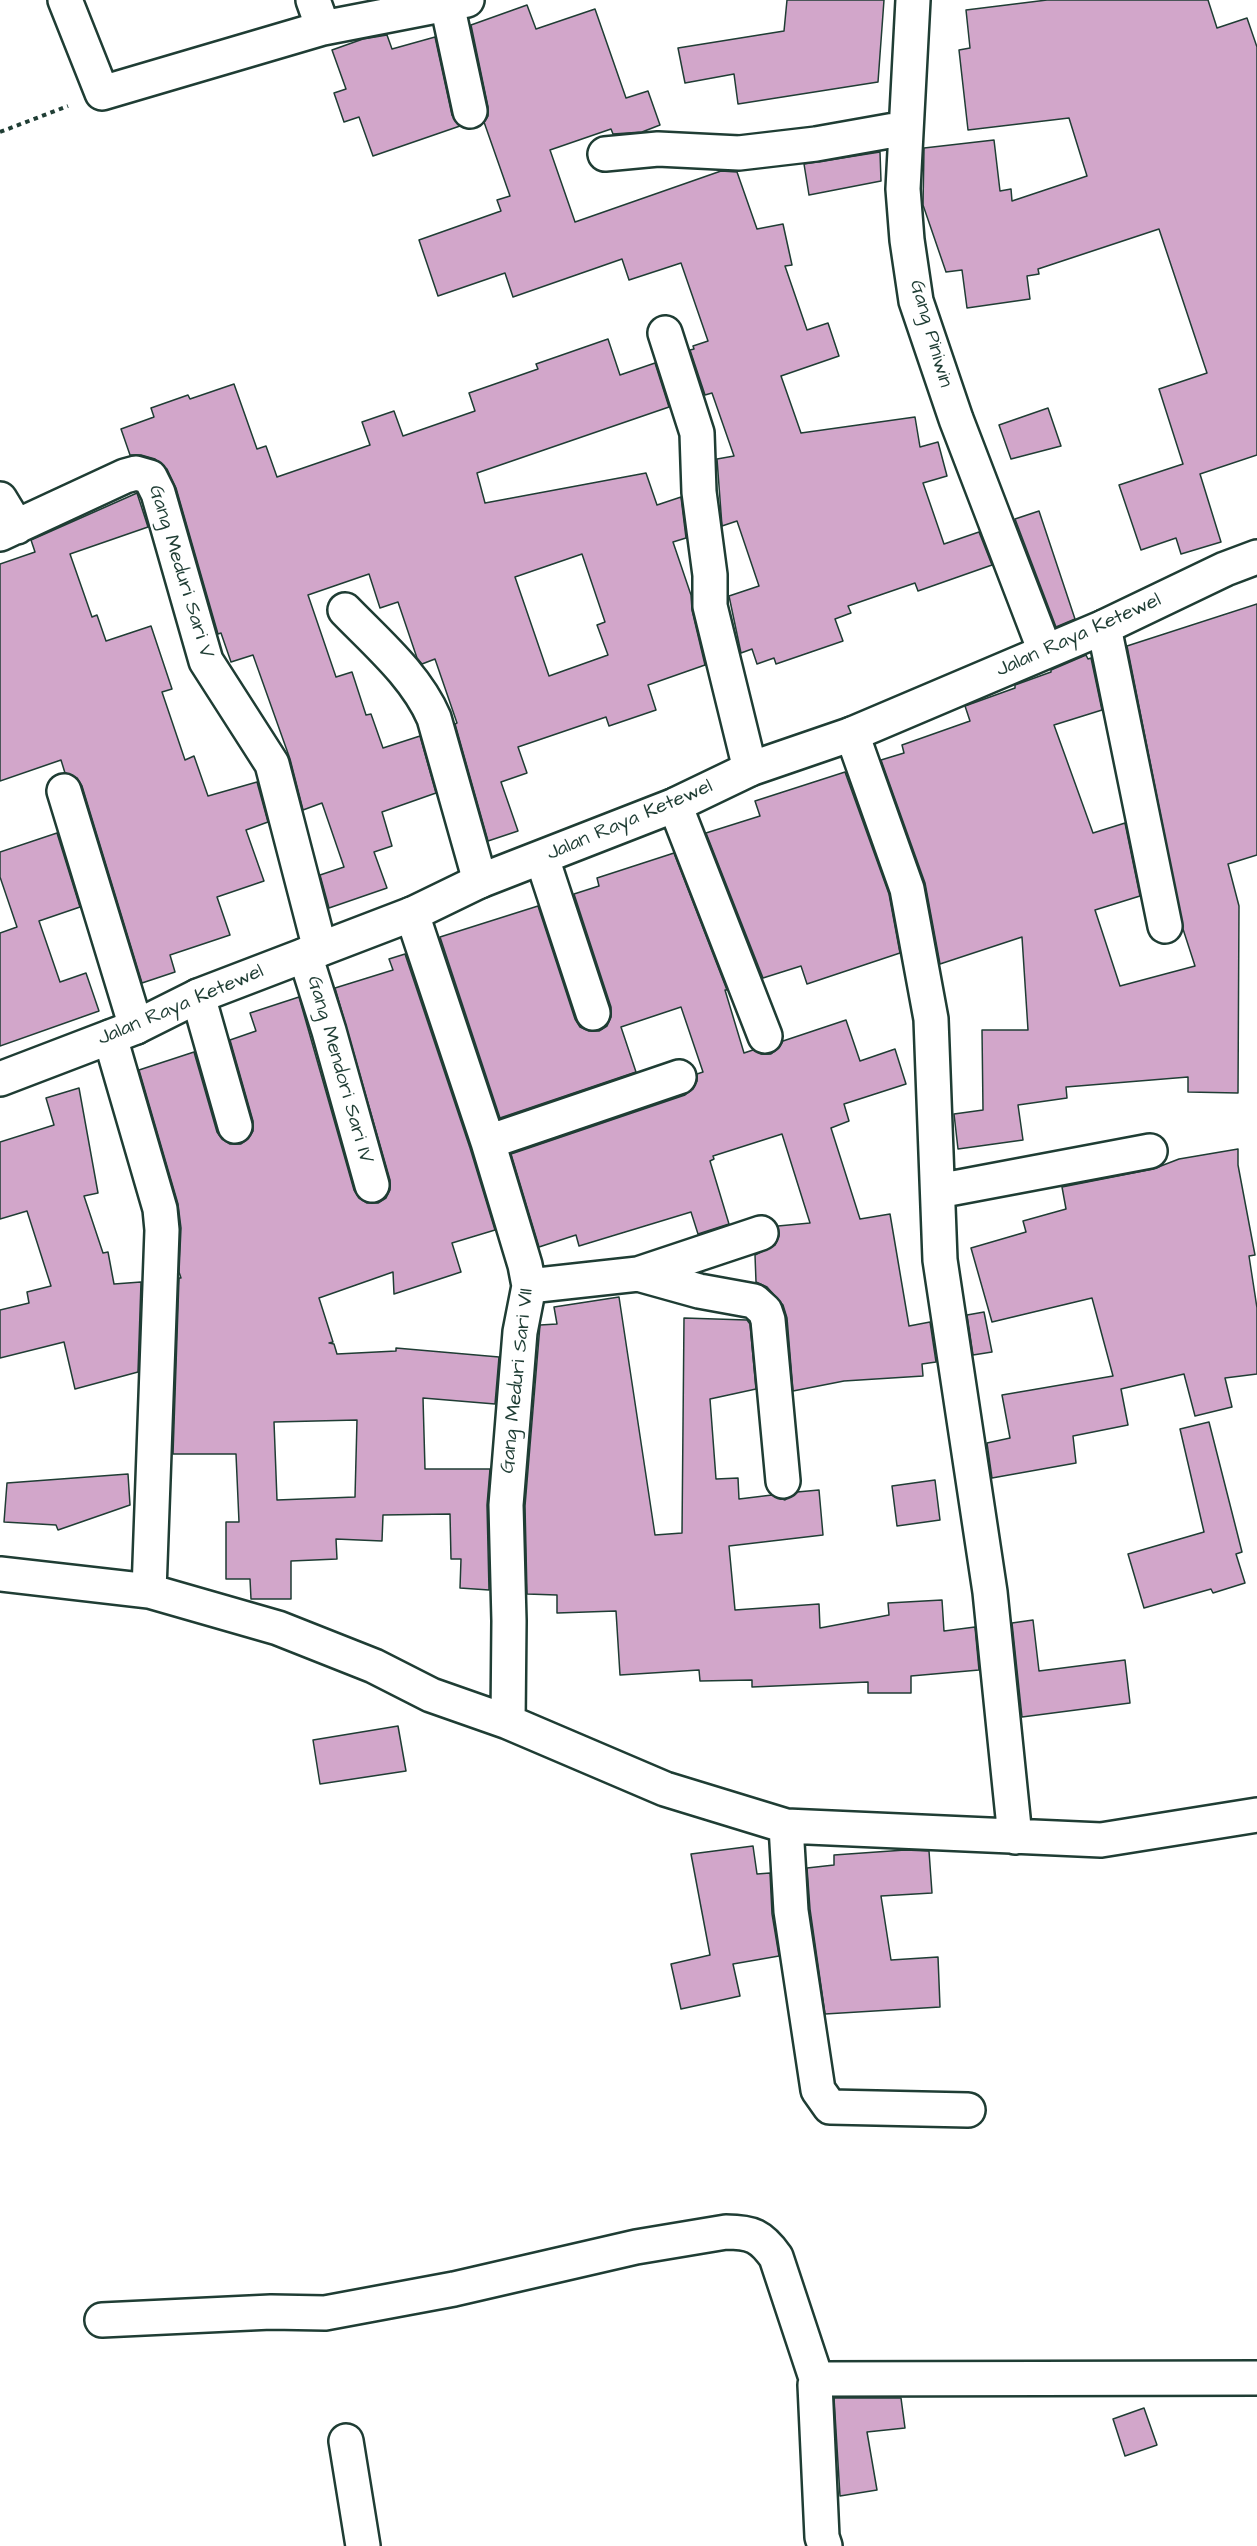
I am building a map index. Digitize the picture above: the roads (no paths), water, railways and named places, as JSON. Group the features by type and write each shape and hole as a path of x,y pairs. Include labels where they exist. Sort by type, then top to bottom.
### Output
{"street":[{"path":"65,0 102,93 318,14 457,2 470,111"},
{"name":"Gang Piniwin","path":"913,0 903,189 907,240 916,301 956,419 1045,651"},
{"path":"605,154 658,148 739,153 816,144 906,128"},
{"path":"665,333 697,433 699,492 710,575 710,606 750,769"},
{"name":"Gang Meduri Sari V","path":"9,530 125,476 136,473 146,474 154,483 206,661 272,764 313,952"},
{"path":"0,499 9,530"},
{"name":"Jalan Raya Ketewel","path":"0,1077 123,1032 198,996 412,914 480,881 675,805 750,769 852,734 1104,627 1225,569 1257,557"},
{"path":"345,610 427,701 434,718 480,881"},
{"path":"1104,627 1165,926"},
{"path":"852,734 907,889 931,1019 940,1260 990,1592 1015,1837"},
{"path":"64,791 123,1032 160,1209 162,1230 149,1591"},
{"path":"675,805 765,1036"},
{"path":"542,858 593,1013"},
{"name":"Gang Meduri Sari VII","path":"412,914 488,1143 525,1265 529,1287 520,1332 506,1505 509,1621 508,1722"},
{"name":"Gang Mendori Sari IV","path":"313,952 372,1185"},
{"path":"198,996 235,1126"},
{"path":"488,1143 680,1077"},
{"path":"938,1191 1150,1151"},
{"path":"529,1287 638,1274 761,1233"},
{"path":"638,1274 699,1291 754,1301 765,1311 768,1320 783,1481"},
{"path":"0,1574 149,1591 278,1628 374,1666 431,1695 508,1722 665,1789 786,1826 1101,1840 1257,1815"},
{"path":"786,1826 790,1911 818,2090 830,2107 968,2110"},
{"path":"102,2320 272,2312 325,2313 454,2289 636,2247 726,2232 741,2232 764,2240 776,2257 818,2381"},
{"path":"825,2546 822,2537 815,2385 818,2381 826,2378 1257,2378"},
{"path":"346,2441 363,2546"}]}
